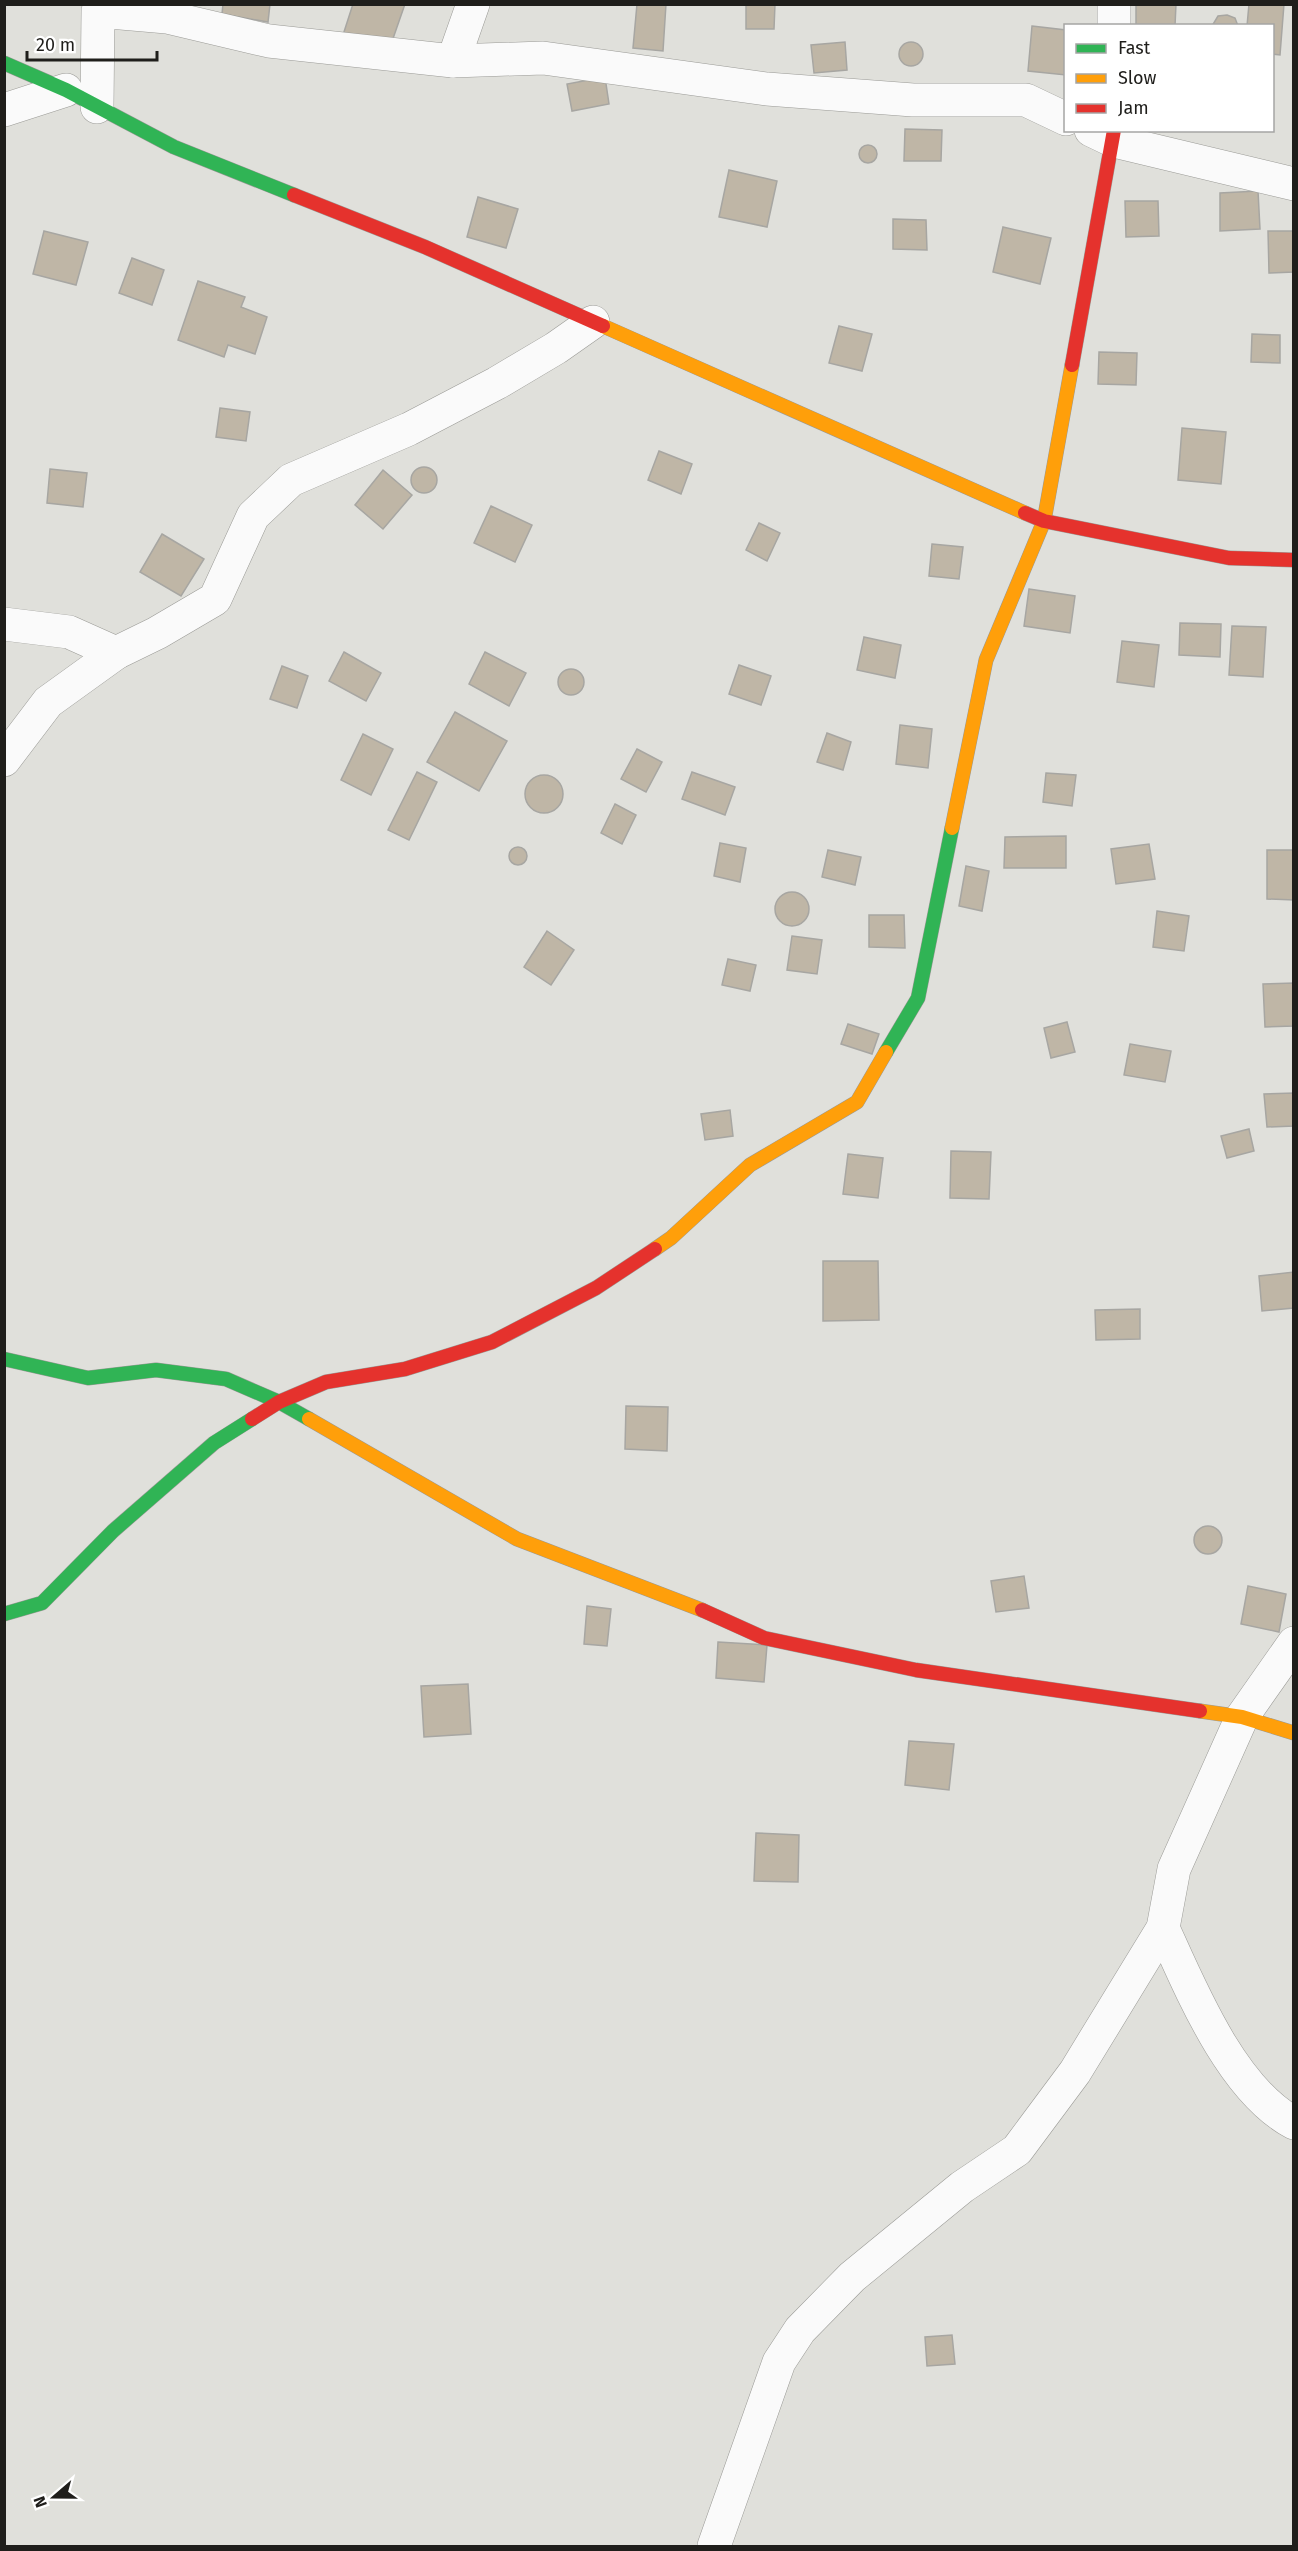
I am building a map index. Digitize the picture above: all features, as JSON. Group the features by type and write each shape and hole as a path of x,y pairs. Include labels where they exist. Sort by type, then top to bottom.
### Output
{"street":[{"path":"453,61 473,4"},
{"path":"1114,4 1114,24"},
{"path":"97,107 96,8 167,17 269,41 453,61 543,58 767,89 913,100 1026,100 1064,119"},
{"path":"4,63 66,90 174,147 425,247 1044,521 1229,558 1293,560"},
{"path":"4,110 66,90"},
{"path":"4,1614 42,1603 113,1531 214,1443 279,1402 326,1382 405,1369 492,1342 586,1293 671,1238 750,1166 857,1102 918,998 986,660 1044,521 1107,134 1293,184"},
{"path":"4,760 48,702 116,653 157,633 215,599 253,516 291,480 409,429 496,383 556,348 593,322"},
{"path":"4,624 69,632 116,653"},
{"path":"4,1359 88,1378 156,1370 226,1379 279,1402 517,1539 683,1602 764,1638 916,1670 1242,1717 1293,1733"},
{"path":"714,2547 779,2362 800,2330 861,2270 962,2187 1017,2150 1075,2072 1163,1929 1174,1869 1242,1717 1293,1643"},
{"path":"1163,1929 1222,2051 1276,2114 1293,2123"}],"building":[{"path":"223,4 270,4 268,22 222,14"},
{"path":"353,4 405,4 389,50 343,35"},
{"path":"637,4 666,4 663,51 633,48"},
{"path":"746,4 775,4 774,29 746,29"},
{"path":"1136,4 1176,4 1175,24 1136,24"},
{"path":"1249,4 1284,4 1280,55 1274,54 1274,24 1247,24"},
{"path":"1227,15 1235,18 1237,24 1213,24 1218,16"},
{"path":"1032,26 1064,30 1064,75 1028,71"},
{"path":"845,42 847,70 814,73 811,45"},
{"path":"911,42 920,45 923,54 920,63 911,66 902,63 899,54 902,45"},
{"path":"605,77 609,104 572,111 567,84"},
{"path":"905,129 942,130 941,161 904,161"},
{"path":"864,145 872,145 877,150 875,161 864,163 859,158 859,150"},
{"path":"729,170 777,181 767,227 719,217"},
{"path":"1258,191 1260,229 1220,231 1220,193"},
{"path":"478,197 518,209 506,248 467,237"},
{"path":"1125,201 1158,201 1159,236 1126,237"},
{"path":"893,219 926,220 927,250 893,249"},
{"path":"1003,227 1051,238 1040,284 993,272"},
{"path":"44,231 88,242 76,285 33,274"},
{"path":"1268,231 1294,231 1294,272 1269,273"},
{"path":"132,258 164,270 152,305 119,293"},
{"path":"198,281 245,297 241,307 267,317 255,354 228,345 224,357 178,340"},
{"path":"839,326 872,334 862,371 829,363"},
{"path":"1252,334 1280,335 1280,363 1251,362"},
{"path":"1099,352 1137,353 1136,385 1098,384"},
{"path":"220,408 250,412 246,441 216,437"},
{"path":"1182,428 1226,432 1221,484 1178,480"},
{"path":"659,451 692,464 681,494 648,480"},
{"path":"424,467 433,471 437,480 433,489 424,493 415,489 411,480 415,471"},
{"path":"50,469 87,473 83,507 47,503"},
{"path":"383,470 412,495 383,529 355,505"},
{"path":"491,506 532,525 515,562 474,543"},
{"path":"759,523 780,533 767,561 746,550"},
{"path":"162,534 204,559 181,596 140,572"},
{"path":"932,544 963,547 959,579 929,576"},
{"path":"1029,589 1075,596 1070,633 1024,626"},
{"path":"1180,623 1221,624 1220,657 1179,655"},
{"path":"1232,626 1266,627 1263,677 1229,675"},
{"path":"864,637 901,645 895,678 857,670"},
{"path":"1122,641 1159,645 1154,687 1117,682"},
{"path":"344,652 381,673 366,701 329,681"},
{"path":"485,652 526,673 509,706 469,684"},
{"path":"739,665 771,676 761,705 729,694"},
{"path":"282,666 308,676 297,708 270,699"},
{"path":"571,669 580,673 584,682 580,691 571,695 562,691 558,682 562,673"},
{"path":"455,712 507,741 479,791 427,762"},
{"path":"900,725 932,729 928,768 896,764"},
{"path":"827,733 851,742 843,770 817,762"},
{"path":"363,734 393,749 371,795 341,780"},
{"path":"637,749 662,762 646,792 621,779"},
{"path":"417,772 437,782 409,840 388,830"},
{"path":"692,772 735,787 725,815 682,799"},
{"path":"1046,773 1076,775 1072,806 1043,802"},
{"path":"544,775 558,780 563,794 558,808 544,813 530,808 525,794 530,780"},
{"path":"615,804 636,815 622,844 601,833"},
{"path":"1066,836 1066,868 1004,868 1005,837"},
{"path":"720,843 746,848 740,882 714,876"},
{"path":"1149,844 1155,879 1116,884 1111,849"},
{"path":"518,847 524,850 527,856 524,862 518,865 512,862 509,856 512,850"},
{"path":"828,850 861,857 855,885 822,877"},
{"path":"1267,850 1294,850 1294,900 1267,899"},
{"path":"966,866 989,871 982,911 959,906"},
{"path":"792,892 804,897 809,909 804,921 792,926 780,921 775,909 780,897"},
{"path":"1157,911 1189,916 1184,951 1153,947"},
{"path":"869,915 904,915 905,948 869,947"},
{"path":"547,931 574,950 551,985 524,967"},
{"path":"792,936 822,940 817,974 787,970"},
{"path":"728,959 756,965 750,991 722,985"},
{"path":"1294,983 1294,1026 1265,1027 1263,984"},
{"path":"1067,1022 1075,1052 1051,1058 1044,1028"},
{"path":"848,1024 879,1034 872,1054 841,1044"},
{"path":"1130,1044 1171,1051 1165,1082 1124,1075"},
{"path":"1294,1093 1294,1126 1267,1127 1264,1094"},
{"path":"730,1110 733,1136 705,1140 701,1114"},
{"path":"1249,1129 1254,1151 1227,1158 1221,1136"},
{"path":"951,1151 991,1152 989,1199 950,1198"},
{"path":"848,1154 883,1158 878,1198 843,1194"},
{"path":"823,1261 878,1261 879,1320 823,1321"},
{"path":"1294,1272 1294,1308 1262,1311 1259,1276"},
{"path":"1140,1309 1140,1339 1096,1340 1095,1310"},
{"path":"626,1406 668,1407 667,1451 625,1449"},
{"path":"1208,1526 1218,1530 1222,1540 1218,1550 1208,1554 1198,1550 1194,1540 1198,1530"},
{"path":"1024,1576 1029,1608 996,1612 991,1581"},
{"path":"1248,1586 1286,1594 1279,1632 1241,1624"},
{"path":"587,1606 611,1609 607,1646 584,1644"},
{"path":"718,1642 767,1645 764,1682 716,1678"},
{"path":"468,1684 471,1734 424,1737 421,1686"},
{"path":"909,1741 954,1744 949,1790 905,1785"},
{"path":"756,1833 799,1835 798,1882 754,1881"},
{"path":"952,2335 955,2364 927,2366 925,2337"}],"traffic: fast":[{"path":"4,63 66,90 174,147 294,195"},
{"path":"886,1052 918,998 952,828"},
{"path":"4,1359 88,1378 156,1370 226,1379 279,1402 309,1419"},
{"path":"4,1614 42,1603 113,1531 214,1443 252,1419"}],"traffic: slow":[{"path":"603,326 1025,513"},
{"path":"952,828 986,660 1044,521 1072,365"},
{"path":"655,1249 671,1238 750,1165 857,1102 886,1052"},
{"path":"309,1419 517,1539 702,1610"},
{"path":"1200,1711 1242,1717 1294,1733"}],"traffic: jam":[{"path":"1072,365 1114,132"},
{"path":"294,195 425,247 603,326"},
{"path":"1025,513 1044,521 1229,558 1294,560"},
{"path":"252,1419 279,1402 326,1382 405,1369 492,1342 596,1288 655,1249"},
{"path":"702,1610 764,1638 916,1670 1200,1711"}]}
